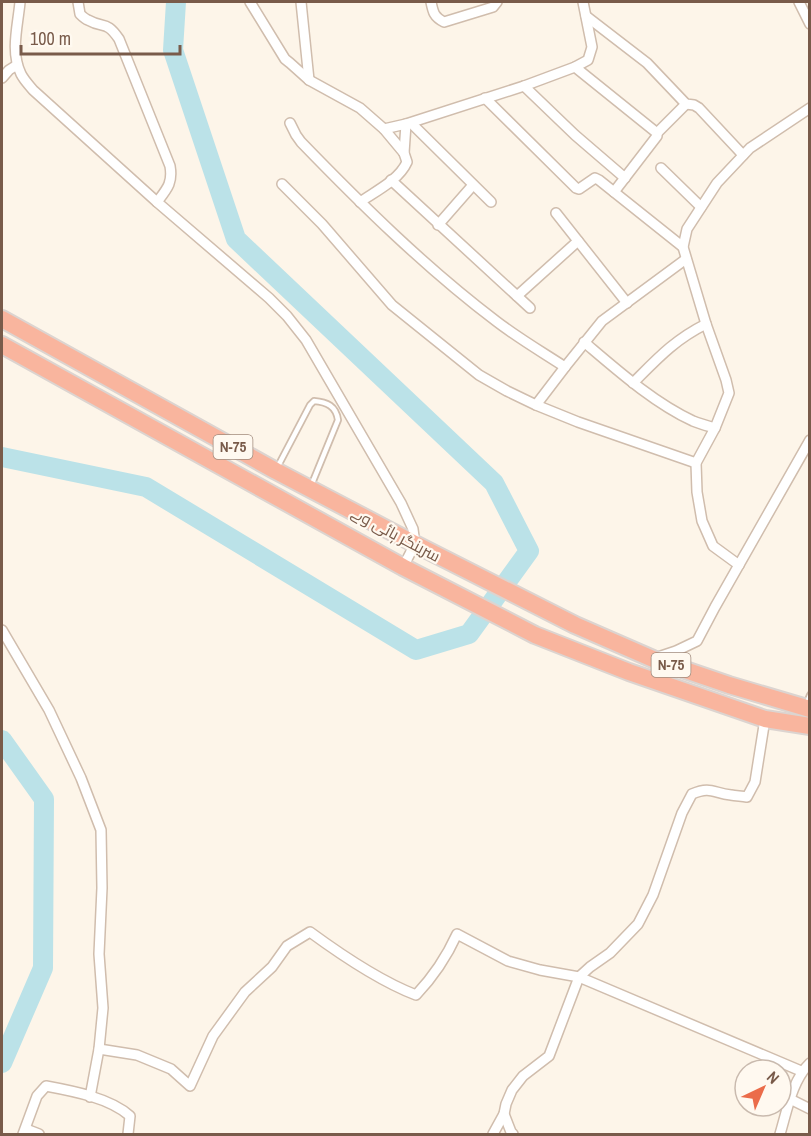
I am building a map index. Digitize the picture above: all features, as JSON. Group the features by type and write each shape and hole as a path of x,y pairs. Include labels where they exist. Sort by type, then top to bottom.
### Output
{"highway":[{"name":"سرینگر ہائی وے","path":"2,319 276,471 575,625 653,659 729,685 808,704"},
{"name":"سرینگر ہائی وے","path":"2,345 403,567 535,636 629,672 765,719 810,726"}],"street":[{"path":"20,2 15,51 22,77 33,90 157,202 269,297 306,340 401,502 413,530 415,544 403,567"},
{"path":"78,2 80,14 88,20 106,25 119,39 171,166 170,185 157,202"},
{"path":"250,2 285,59 309,80 360,108 384,129 404,153 406,166 360,202"},
{"path":"301,2 309,80"},
{"path":"431,2 433,14 444,22 493,7 497,2"},
{"path":"384,129 409,124 524,86 588,60 592,47 583,2"},
{"path":"799,2 810,24"},
{"path":"586,16 647,63 686,104 699,108 743,155"},
{"path":"2,78 17,65"},
{"path":"575,67 657,133"},
{"path":"524,86 575,135 625,178"},
{"path":"485,98 576,188 579,189 595,178 684,247"},
{"path":"614,192 657,133 686,104"},
{"path":"739,564 713,546 702,521 697,492 696,463 715,428 729,393 684,247 687,229 717,183 750,148 810,108"},
{"path":"290,123 301,142 360,202 452,285 498,322 565,367"},
{"path":"404,153 409,124"},
{"path":"409,124 492,202"},
{"path":"661,168 701,207"},
{"path":"391,180 530,308"},
{"path":"282,184 322,224 392,305 479,375 507,392 536,405 696,463"},
{"path":"438,225 473,185"},
{"path":"556,213 627,303"},
{"path":"517,296 578,241"},
{"path":"536,405 602,321 686,259"},
{"path":"633,383 677,340 706,324"},
{"path":"584,342 658,401 693,421 715,428"},
{"path":"653,659 698,641 810,440"},
{"path":"2,630 49,710 81,778 101,830 102,888 99,954 102,1008 99,1049 90,1097"},
{"path":"493,1134 504,1114 512,1089 523,1076 549,1056 579,977 610,953 638,924 653,895 682,813 692,794 710,789 730,795 747,796 755,782 765,719"},
{"path":"99,1049 136,1055 171,1069 190,1086 213,1036 245,992 272,967 287,946 310,932 364,968 416,995 427,984 457,934 508,961 579,977 801,1071"},
{"path":"793,1091 801,1071 810,1063"},
{"path":"39,1134 24,1132 37,1096 46,1086 90,1097 121,1108 130,1116 129,1134"},
{"path":"793,1100 810,1109"},
{"path":"504,1114 513,1134"},
{"path":"780,1134 785,1118"}],"lane":[{"path":"276,471 310,405 314,401 333,408 339,420 310,489"}],"waterway":[{"path":"2,457 146,487 416,650 469,634 529,551 494,483 236,239 173,50 176,2"},
{"path":"2,740 44,799 43,968 2,1063"}]}
